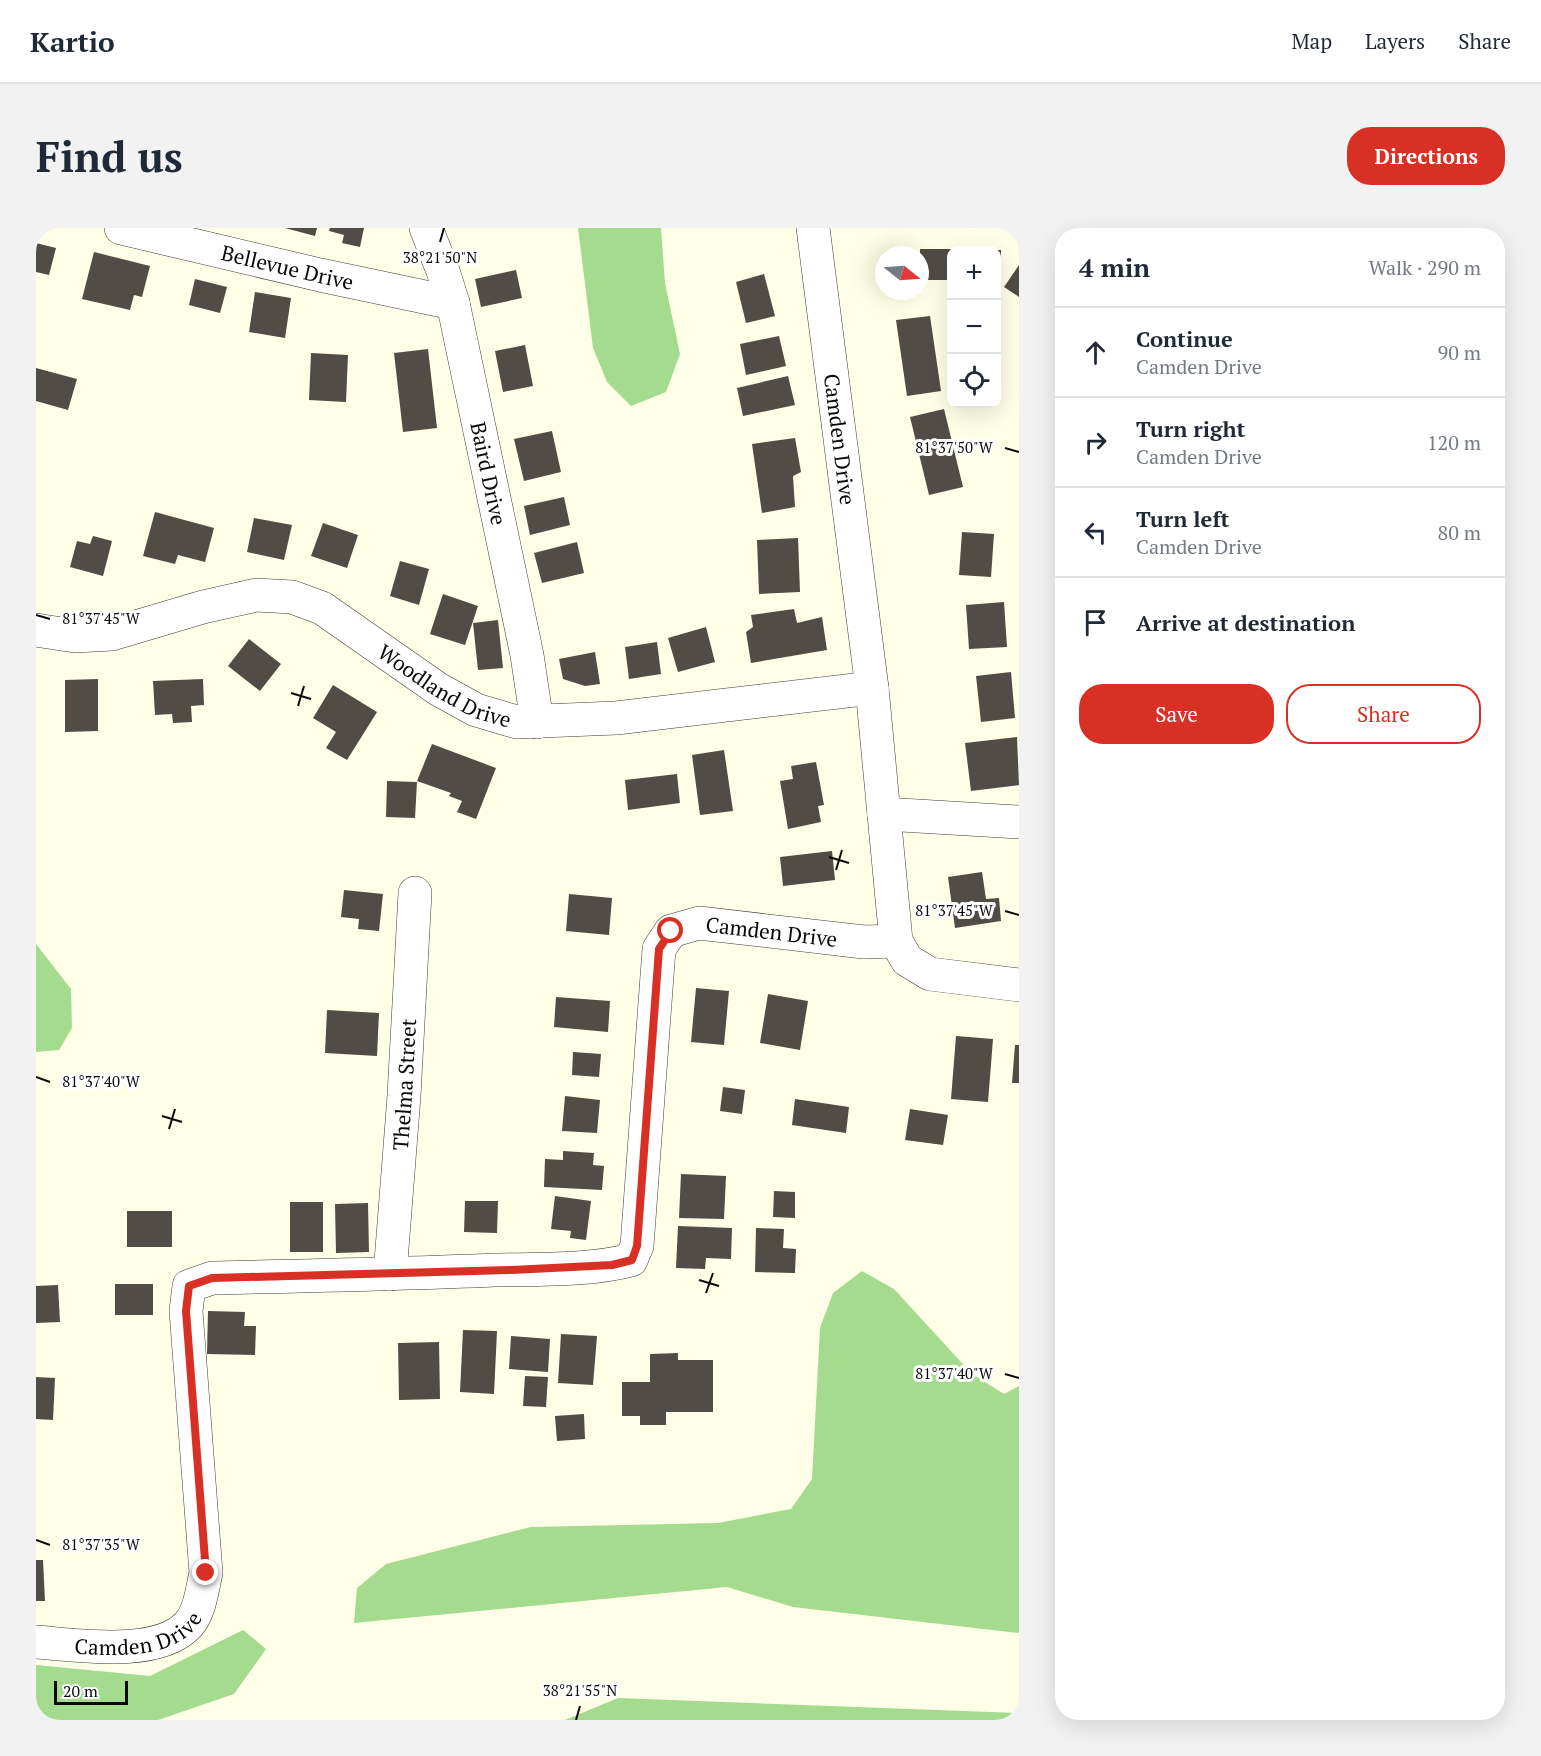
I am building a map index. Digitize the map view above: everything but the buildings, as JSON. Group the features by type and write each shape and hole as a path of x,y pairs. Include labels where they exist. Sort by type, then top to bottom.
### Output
{"street":[{"name":"Bellevue Drive","path":"121,228 309,273 453,303"},
{"name":"Baird Drive","path":"426,228 453,303 527,655 537,722"},
{"name":"Camden Drive","path":"36,1642 128,1647 166,1639 188,1625 199,1604 206,1573 186,1311 189,1286 212,1278 612,1265 632,1260 637,1246 659,949 671,931 699,923 864,942 896,941 872,688 813,228"},
{"name":"Woodland Drive","path":"36,630 75,636 112,634 203,607 256,595 292,597 322,608 438,689 476,710 517,722 616,718 872,688"},
{"path":"884,814 1019,822"},
{"name":"Thelma Street","path":"390,1274 404,1096 415,893"},
{"path":"896,941 908,960 930,974 1019,985"}],"green space":[{"path":"578,228 661,228 665,283 680,354 666,392 631,406 607,382 593,348"},
{"path":"36,944 71,989 72,1028 59,1050 36,1052"},
{"path":"862,1271 894,1289 972,1374 1004,1394 1019,1386 1019,1633 793,1607 727,1587 354,1623 357,1588 386,1564 531,1527 718,1523 791,1509 812,1479 820,1328 833,1293"},
{"path":"243,1630 266,1649 234,1694 158,1720 36,1720 36,1665 150,1676"},
{"path":"618,1698 1019,1713 1019,1720 565,1720"}],"route":[{"path":"206,1573 186,1311 189,1286 212,1278 512,1270 612,1265 632,1260 637,1246 659,949 671,931"}]}
